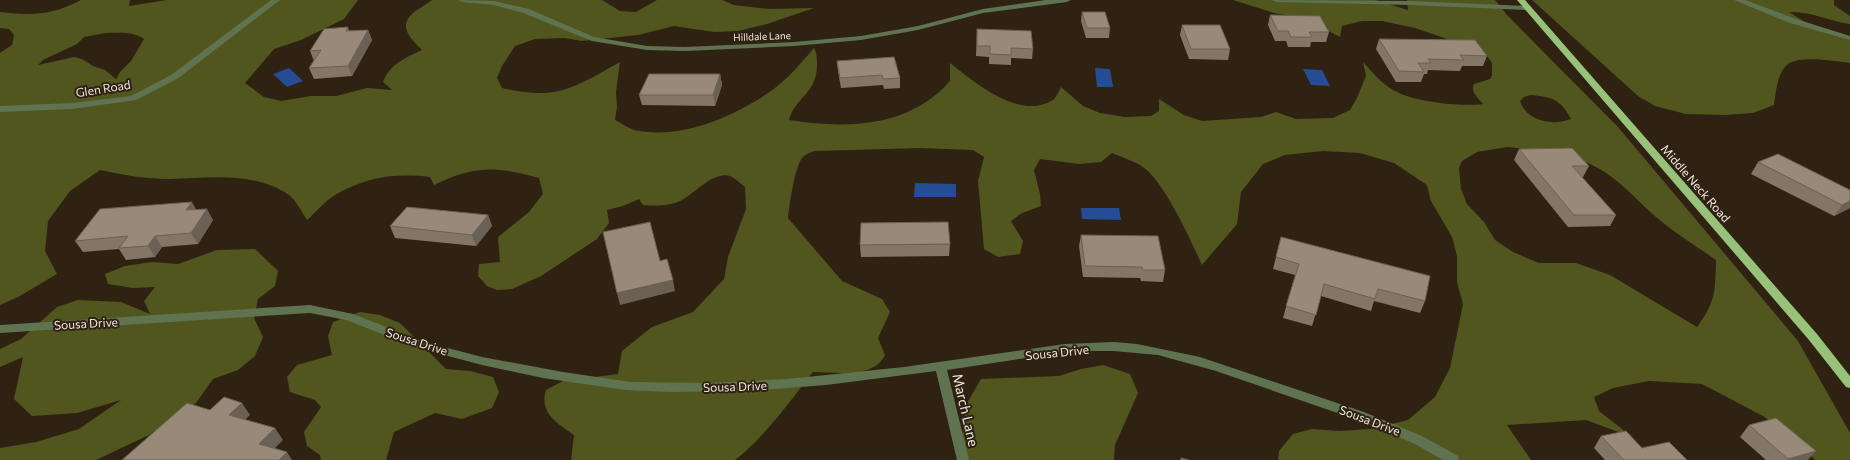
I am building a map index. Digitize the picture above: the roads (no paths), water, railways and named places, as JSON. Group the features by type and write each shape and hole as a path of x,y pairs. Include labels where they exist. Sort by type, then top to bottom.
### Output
{"main road":[{"name":"Middle Neck Road","path":"1521,0 1813,337 1850,384"}],"street":[{"name":"Glen Road","path":"0,109 72,106 133,98 174,77 276,0"},
{"name":"Hilldale Lane","path":"462,0 494,3 526,11 592,39 613,44 647,48 685,49 794,44 861,38 918,28 983,11 1067,0"},
{"path":"1276,0 1410,3 1528,8"},
{"path":"1738,0 1793,21 1850,38"},
{"name":"Sousa Drive","path":"3,328 310,310 340,314 419,344 481,361 539,374 629,386 696,387 786,384 863,377 1059,350 1110,346 1163,352 1202,362 1380,422 1437,449 1453,460"},
{"name":"March Lane","path":"941,367 963,460"}],"water":[{"path":"289,68 303,81 287,87 273,74"},
{"path":"1095,68 1110,69 1113,87 1097,87"},
{"path":"1303,69 1322,70 1330,86 1311,85"},
{"path":"915,183 956,184 956,197 914,197"},
{"path":"1081,208 1119,208 1121,220 1082,219"}]}
